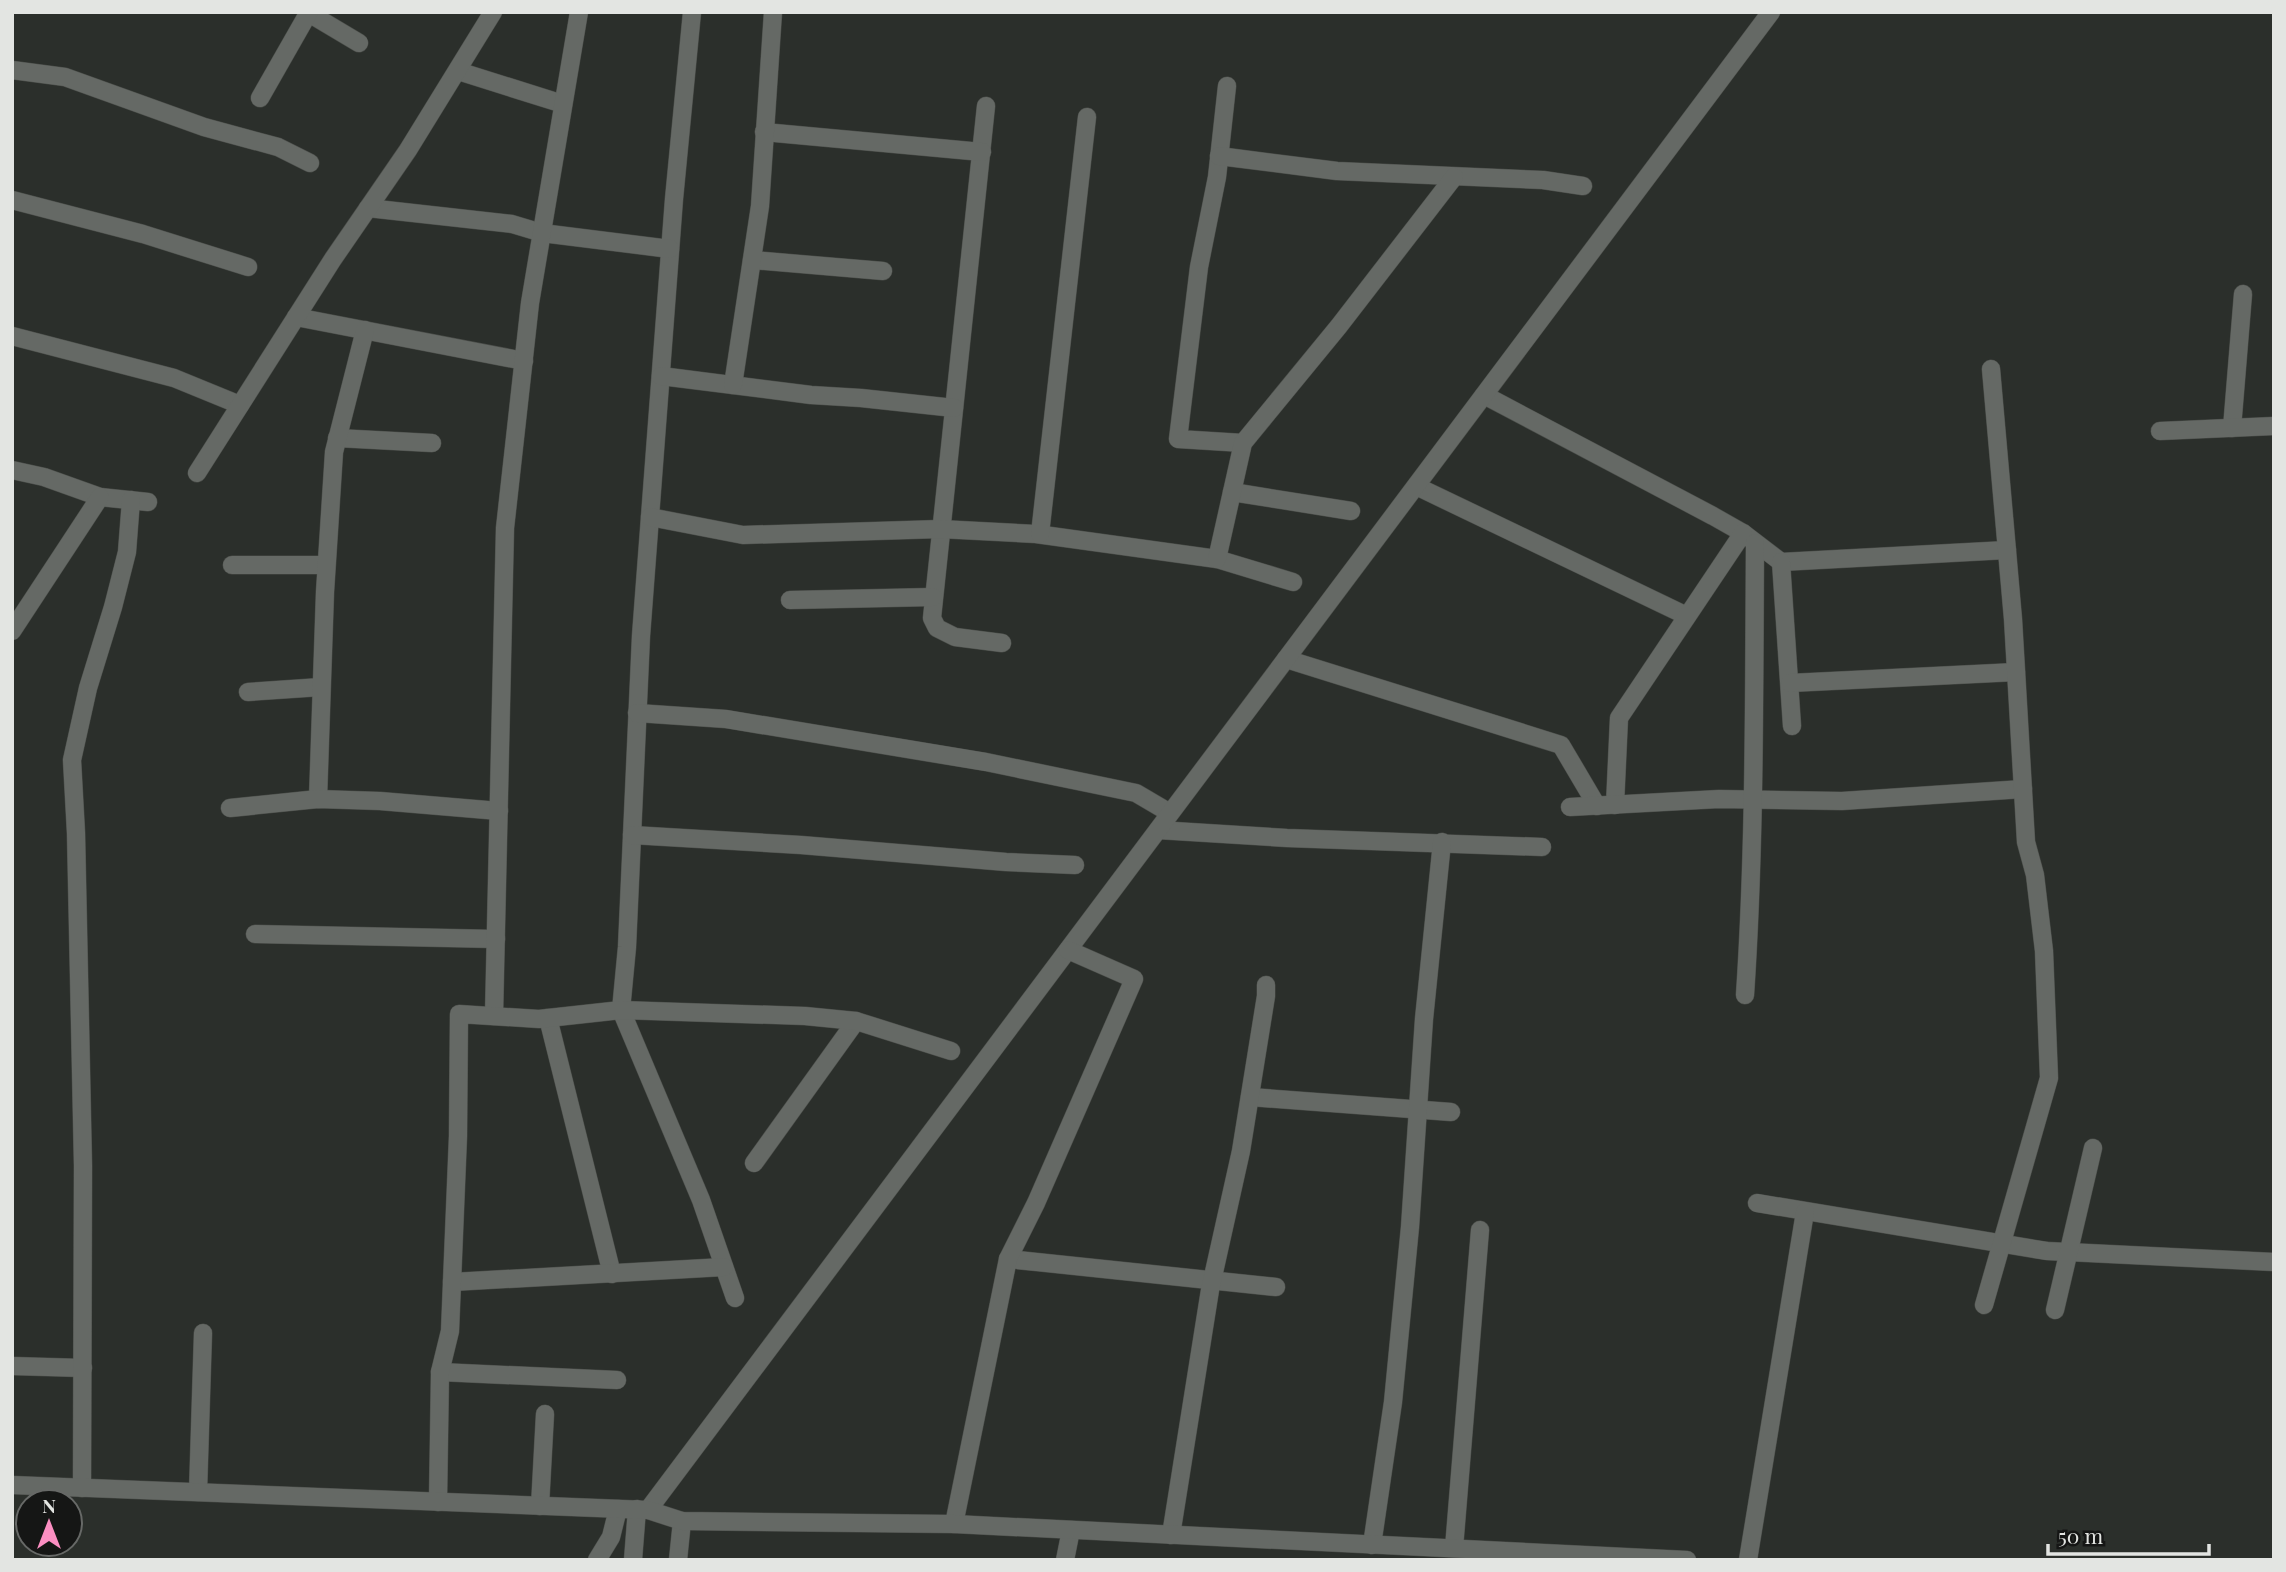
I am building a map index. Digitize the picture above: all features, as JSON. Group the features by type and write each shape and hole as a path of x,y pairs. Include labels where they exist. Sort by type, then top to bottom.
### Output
{"street":[{"path":"260,98 308,12 359,43"},
{"path":"197,472 458,71 493,12"},
{"path":"494,1016 505,528 530,303 579,12"},
{"path":"692,12 670,249 650,517 637,713 627,947 621,1010 701,1200 735,1298"},
{"path":"733,385 760,206 773,12"},
{"path":"634,1560 642,1510 1068,950 1771,12"},
{"path":"12,70 65,77 204,127 278,146 310,163"},
{"path":"458,71 564,104"},
{"path":"1227,86 1219,156 1199,267 1178,439 1243,443"},
{"path":"986,106 932,618 937,628 955,637 1002,643"},
{"path":"1040,534 1087,117"},
{"path":"764,132 982,152"},
{"path":"1219,156 1337,172 1543,180 1583,186"},
{"path":"1217,559 1243,443 1339,326 1454,177"},
{"path":"12,200 143,234 248,267"},
{"path":"368,208 512,224 542,233 670,249"},
{"path":"752,260 883,271"},
{"path":"2232,428 2243,295"},
{"path":"296,317 524,360"},
{"path":"318,799 326,565 334,452 365,330"},
{"path":"12,336 173,378 240,405"},
{"path":"1984,1305 2049,1078 2044,951 2035,875 2026,842 2007,550 1991,369"},
{"path":"661,376 954,408"},
{"path":"1484,395 1749,538 1781,562 2007,550"},
{"path":"2160,431 2274,426"},
{"path":"337,438 432,443"},
{"path":"12,470 44,477 100,497 139,501 113,607 88,688 72,760 81,1085 82,1488 12,1485"},
{"path":"1416,486 1687,616"},
{"path":"1232,492 1351,511"},
{"path":"12,631 100,497"},
{"path":"650,517 743,535 940,529 1040,534 1217,559 1293,582"},
{"path":"1606,805 1619,718 1687,616 1749,538"},
{"path":"1745,995 1753,800 1749,538"},
{"path":"1781,562 1792,726"},
{"path":"232,565 326,565"},
{"path":"790,600 933,597"},
{"path":"1286,659 1561,745 1606,805"},
{"path":"1790,683 2016,672"},
{"path":"248,692 321,687"},
{"path":"637,713 726,719 986,762 1136,793 1170,813"},
{"path":"1570,807 1719,799 1842,802 2022,789"},
{"path":"230,808 318,799 380,801 499,811"},
{"path":"1158,830 1287,838 1542,847"},
{"path":"632,835 1075,865"},
{"path":"1372,1545 1393,1402 1410,1227 1424,1019 1442,842"},
{"path":"255,934 496,939"},
{"path":"954,1524 1008,1259 1036,1203 1134,979 1068,950"},
{"path":"1171,1535 1212,1281 1241,1151 1266,985"},
{"path":"438,1502 440,1372 450,1331 458,1136 459,1014 548,1018 621,1010 805,1016 856,1021 951,1051"},
{"path":"548,1018 612,1274"},
{"path":"754,1163 856,1021"},
{"path":"1250,1097 1451,1112"},
{"path":"2055,1310 2093,1148"},
{"path":"1757,1203 2048,1251 2274,1262"},
{"path":"1748,1560 1805,1212"},
{"path":"1454,1548 1480,1230"},
{"path":"1008,1259 1276,1287"},
{"path":"452,1282 724,1267"},
{"path":"198,1492 203,1333"},
{"path":"12,1366 83,1368"},
{"path":"440,1372 617,1380"},
{"path":"540,1506 545,1414"},
{"path":"84,1488 642,1510 682,1521 954,1524 1687,1560"},
{"path":"597,1560 611,1537 618,1509"},
{"path":"678,1560 682,1521"},
{"path":"1065,1560 1071,1530"}]}
